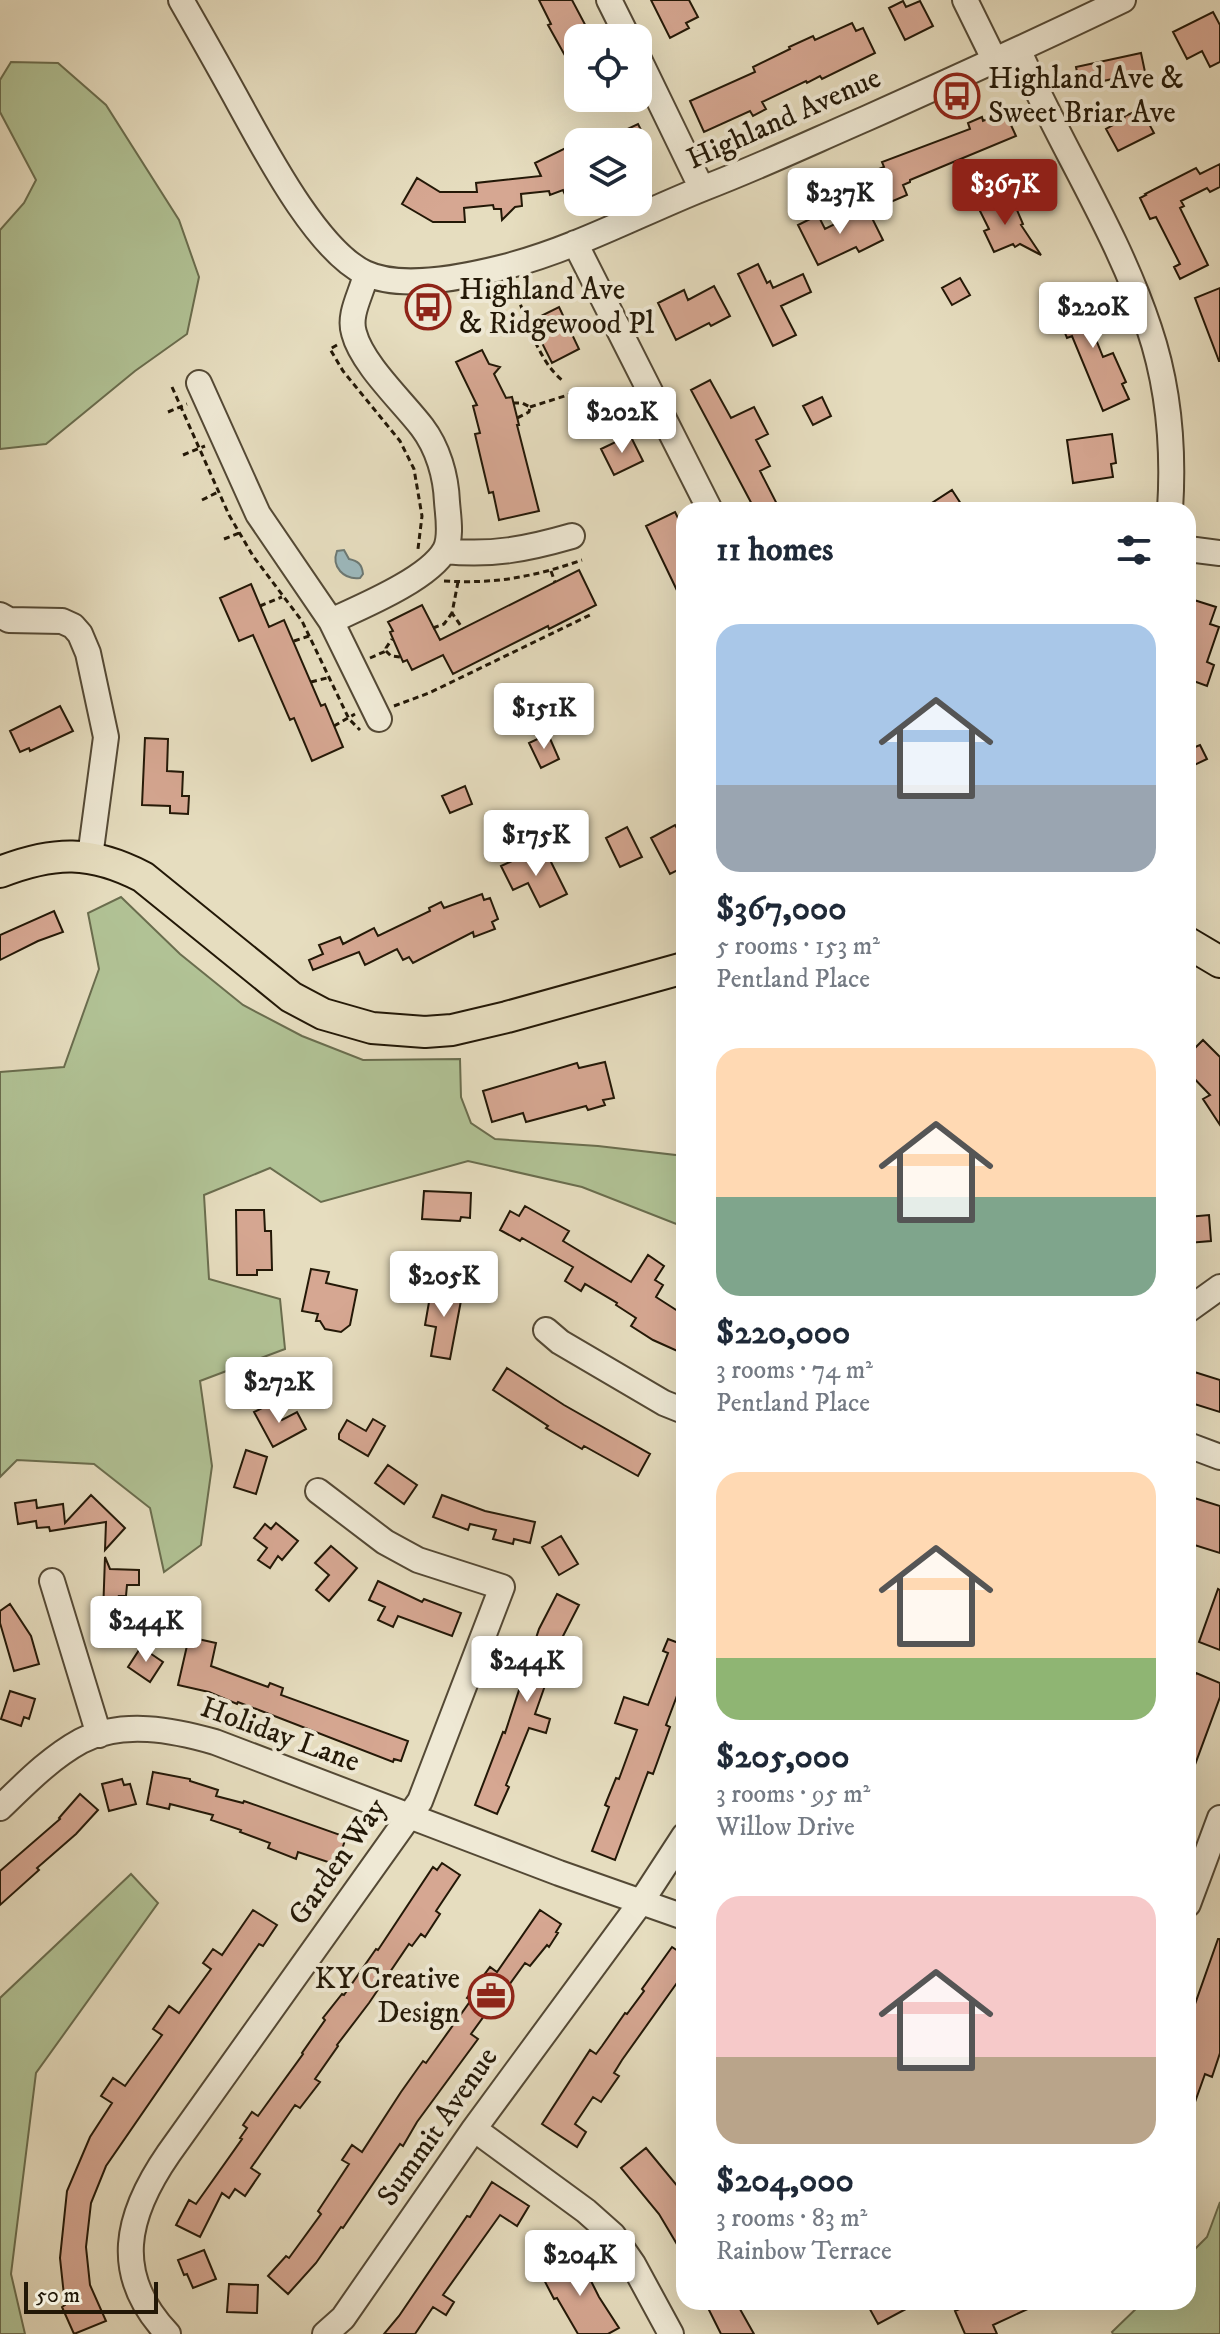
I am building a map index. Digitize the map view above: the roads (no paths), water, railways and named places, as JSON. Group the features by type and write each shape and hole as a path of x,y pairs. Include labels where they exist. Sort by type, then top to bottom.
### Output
{"main road":[{"path":"0,872 41,858 90,857 119,865 143,877 291,997 323,1014 372,1028 425,1032 452,1030 676,970"},
{"path":"1196,948 1220,962"}],"street":[{"name":"Highland Avenue","path":"181,0 270,160 326,242 366,274 412,282 506,266 575,243 1019,51 1123,0"},
{"path":"609,0 621,24"},
{"path":"965,0 995,61"},
{"path":"1019,51 1110,237 1149,328 1163,381 1170,425 1170,502"},
{"path":"652,85 702,189"},
{"path":"575,243 706,502"},
{"path":"366,274 352,322 354,334 366,359 425,430 438,457 446,483 448,506 449,538 445,551"},
{"path":"199,383 258,514 331,621 372,728"},
{"path":"331,621 398,589 419,564 445,551 491,553 518,550 572,536"},
{"path":"1196,550 1220,553"},
{"path":"0,615 9,620 62,621 80,634 88,653 106,737 90,857"},
{"path":"1196,1304 1220,1287"},
{"path":"546,1330 560,1342 676,1408"},
{"path":"1196,1448 1220,1457"},
{"name":"Garden Way","path":"168,2334 153,2319 137,2287 131,2262 131,2232 146,2190 169,2153 420,1801 502,1587 418,1560 385,1542 318,1491"},
{"path":"52,1581 99,1735"},
{"name":"Holiday Lane","path":"0,1808 39,1771 83,1741 99,1735 162,1729 183,1733 303,1775 676,1914"},
{"path":"1196,1882 1220,1818"},
{"name":"Summit Avenue","path":"325,2334 343,2318 474,2129 641,1902 676,1848"},
{"path":"474,2129 586,2211 613,2235 633,2264 671,2334"}],"water":[{"path":"344,550 349,559 361,565 363,574 360,578 344,575 337,567 337,551"}],"place":[{"name":"Highland Ave & Sweet Briar Ave","path":"957,96"},
{"name":"Highland Ave & Ridgewood Pl","path":"428,307"},
{"name":"KY Creative Design","path":"491,1996"}]}
